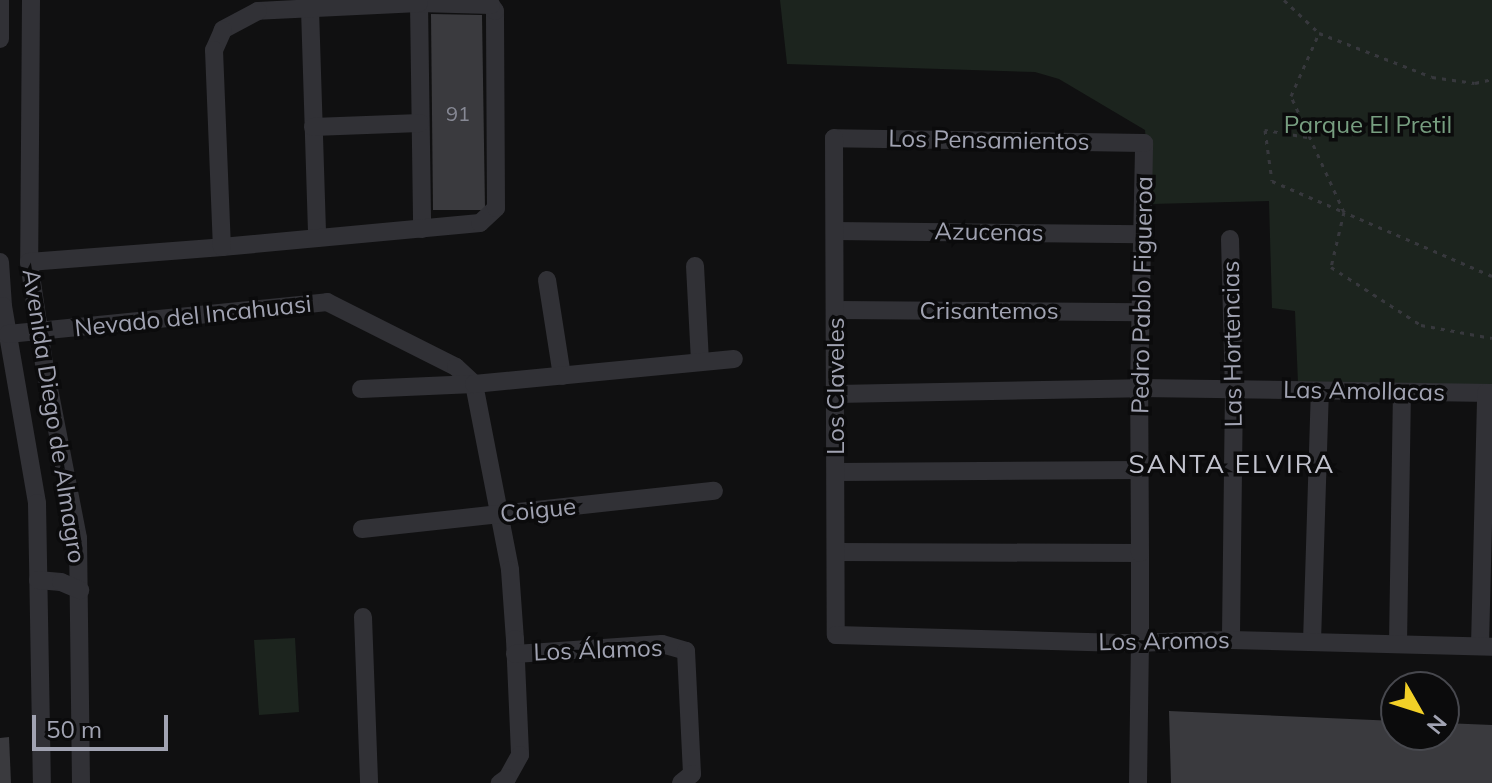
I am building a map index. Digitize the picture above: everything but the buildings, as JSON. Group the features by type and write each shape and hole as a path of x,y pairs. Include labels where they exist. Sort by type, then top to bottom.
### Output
{"street":[{"path":"0,39 0,0 32,0"},
{"name":"Avenida Diego de Almagro","path":"32,0 29,262 38,332 73,505 80,590 81,783"},
{"path":"419,3 422,229"},
{"path":"29,262 222,247 480,223 496,208 495,11 485,3 258,11 223,30 214,50 222,247"},
{"path":"310,9 317,238"},
{"path":"313,127 420,123"},
{"name":"Los Pensamientos","path":"834,138 1144,143"},
{"name":"Los Claveles","path":"834,138 836,635"},
{"name":"Pedro Pablo Figueroa","path":"1138,783 1139,388 1144,143"},
{"name":"Azucenas","path":"835,231 1143,234"},
{"name":"Las Hortencias","path":"1230,239 1234,389 1231,640"},
{"name":"Avenida Diego de Almagro","path":"0,262 8,334 36,490 42,783"},
{"path":"695,266 700,362"},
{"path":"547,280 562,376"},
{"name":"Nevado del Incahuasi","path":"8,334 327,302 456,367 474,384"},
{"name":"Crisantemos","path":"836,310 1142,312"},
{"path":"361,389 474,384 734,359"},
{"path":"474,384 510,570 520,755 509,781"},
{"name":"Las Amollacas","path":"836,394 1139,388 1489,393"},
{"path":"1312,642 1320,391"},
{"path":"1398,644 1402,392"},
{"path":"1486,646 1489,393"},
{"path":"837,472 1140,470"},
{"name":"Coigue","path":"362,529 714,491"},
{"path":"837,552 1140,553"},
{"path":"38,580 61,582 80,590"},
{"path":"363,617 369,783"},
{"name":"Los Aromos","path":"836,635 1140,643 1231,640 1486,646"},
{"name":"Los Álamos","path":"515,654 662,644 686,651 692,774 681,783"}],"path":[{"path":"1284,0 1319,33 1448,82 1475,83 1492,79"},
{"path":"1319,33 1291,96 1307,137 1344,212 1331,267 1421,325 1492,338"},
{"path":"1307,137 1265,130 1272,181 1492,276"}],"green space":[{"name":"Parque El Pretil","path":"780,0 1492,0 1492,386 1298,383 1295,311 1272,308 1269,201 1151,204 1145,130 1059,79 1035,72 787,64"},
{"path":"295,638 299,712 259,715 254,640"}],"district":[{"name":"SANTA ELVIRA","path":"1232,464"}]}
